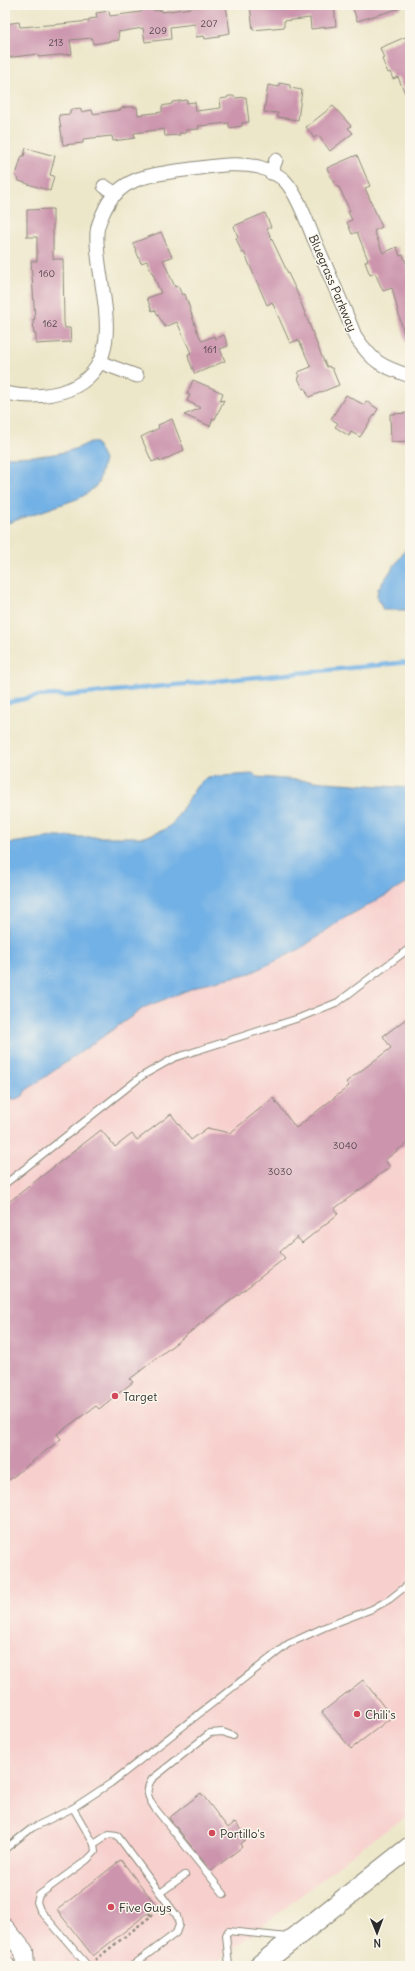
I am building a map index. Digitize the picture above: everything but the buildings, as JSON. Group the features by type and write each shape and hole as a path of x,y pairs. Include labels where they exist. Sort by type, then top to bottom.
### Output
{"main road":[{"path":"258,1966 410,1847"}],"street":[{"path":"271,174 276,160"},
{"name":"Bluegrass Parkway","path":"7,395 44,395 69,390 89,376 99,362 104,351 107,338 107,323 97,257 97,231 106,207 123,186 146,175 235,164 260,168 284,180 299,204 355,336 368,354 385,368 410,376"},
{"path":"104,186 116,194"},
{"path":"99,362 137,376"},
{"path":"5,1928 24,1951 25,1966"}],"lane":[{"path":"5,1184 142,1076 174,1058 292,1020 338,1002 410,948"},
{"path":"5,1849 32,1828 72,1808 111,1783 288,1644 325,1626 372,1609 390,1599 410,1583"},
{"path":"224,1894 154,1807 146,1792 147,1786 152,1779 210,1733 223,1732 233,1736"},
{"path":"72,1808 94,1844 95,1852 87,1860 38,1895 37,1902 40,1910 88,1966"},
{"path":"94,1844 109,1834 117,1835 177,1916 179,1925 176,1933 132,1966"},
{"path":"160,1893 184,1875"},
{"path":"229,1966 226,1935 228,1931 295,1937"}],"path":[{"path":"5,21 8,21 8,23"},
{"path":"88,1966 152,1916 149,1913"}],"shaded area":[{"path":"410,882 410,1814 366,1844 212,1966 5,1966 5,1098 9,1099 23,1096 25,1091 145,1007 206,983 251,973 300,949 341,920"}],"water":[{"path":"90,442 96,443 104,460 98,484 80,498 5,524 5,457 49,455 70,451"},
{"path":"410,543 410,610 383,610 377,596 378,589"},
{"path":"252,774 257,777 410,788 410,882 341,920 300,949 251,973 206,983 145,1007 25,1091 23,1096 16,1099 5,1098 5,844 52,837 145,837 166,829 173,823 197,786 207,777"}],"waterway":[{"path":"5,703 38,696 64,696 410,662"}],"place":[{"name":"Target","path":"115,1396"},
{"name":"Chili's","path":"357,1714"},
{"name":"Portillo's","path":"212,1833"},
{"name":"Five Guys","path":"111,1907"}]}
